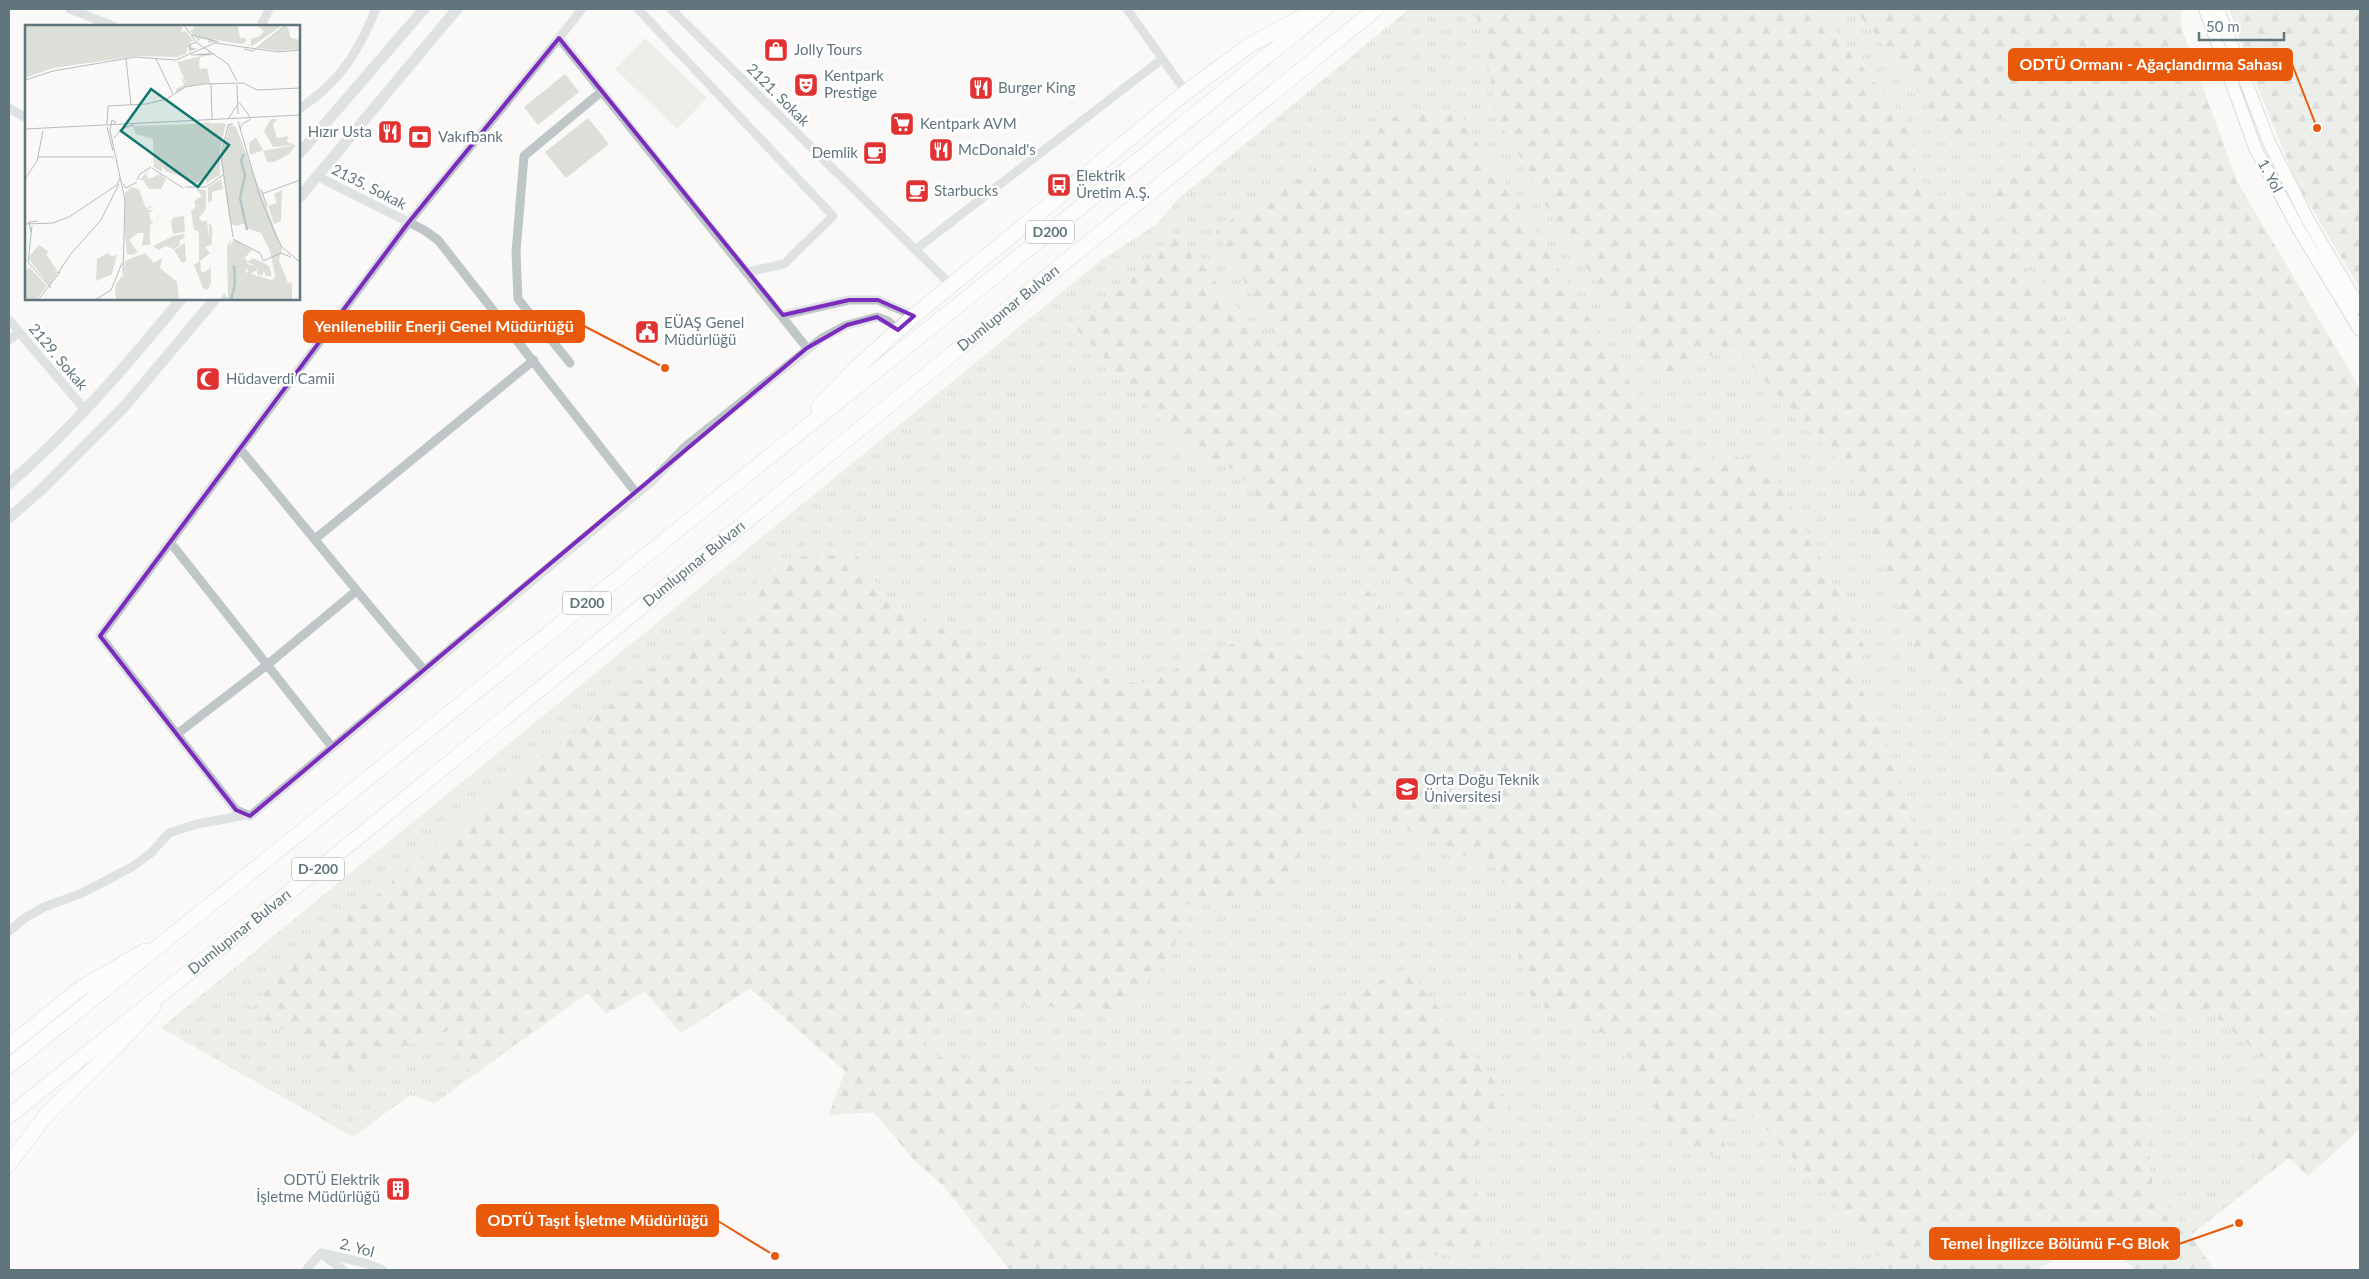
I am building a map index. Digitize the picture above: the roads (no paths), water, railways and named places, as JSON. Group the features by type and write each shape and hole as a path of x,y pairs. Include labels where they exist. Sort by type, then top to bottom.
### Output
{"main road":[{"path":"774,452 855,369 914,316 1186,92 1250,44 1317,9"},
{"name":"D200","path":"400,755 1325,9"},
{"name":"Dumlupınar Bulvarı","path":"9,1116 173,986 1376,9"},
{"name":"1. Yol","path":"2205,9 2256,150 2298,228 2360,330"},
{"name":"1. Yol","path":"2218,9 2269,142 2308,220 2360,308"},
{"name":"D-200","path":"9,1066 400,755"},
{"path":"9,1046 81,988 178,932"},
{"path":"9,1164 48,1112 117,1046 173,986"}],"street":[{"path":"70,9 111,25"},
{"path":"261,25 269,9"},
{"path":"300,108 322,94 338,77 364,37 376,9"},
{"path":"300,153 424,9"},
{"path":"300,197 457,9"},
{"path":"247,815 236,810 100,636 408,223 582,9"},
{"path":"638,9 833,216 784,264 748,272"},
{"name":"2121. Sokak","path":"671,9 916,250 946,280 950,287"},
{"path":"1127,9 1186,92"},
{"path":"559,38 807,348"},
{"path":"916,250 1162,59"},
{"path":"570,363 518,299 516,252 524,156 601,92"},
{"path":"11,112 25,118"},
{"name":"2135. Sokak","path":"317,176 438,240 534,360 637,494"},
{"path":"9,484 86,411 119,375 180,300"},
{"path":"9,518 50,482 124,407 213,300"},
{"path":"782,315 848,300 878,300 914,316"},
{"path":"9,931 25,918 44,907 80,894 132,867 151,853 170,833 197,824 250,816 637,494 686,446 807,348 847,325 877,317 888,322 898,330"},
{"name":"2129. Sokak","path":"9,320 86,411"},
{"path":"9,340 19,332"},
{"path":"315,539 534,360"},
{"path":"240,449 315,539 355,592 424,670"},
{"path":"170,542 332,747"},
{"path":"176,734 267,665 355,592"},
{"path":"306,1270 321,1253"},
{"name":"2. Yol","path":"321,1253 343,1270"},
{"name":"2. Yol","path":"321,1253 365,1263 383,1270"}],"place":[{"name":"Jolly Tours","path":"776,50"},
{"name":"Kentpark Prestige","path":"806,85"},
{"name":"Burger King","path":"981,88"},
{"name":"Kentpark AVM","path":"902,124"},
{"name":"ODTÜ Ormanı - Ağaçlandırma Sahası","path":"2317,128"},
{"name":"Hızır Usta","path":"390,132"},
{"name":"Vakıfbank","path":"420,137"},
{"name":"McDonald's","path":"941,150"},
{"name":"Demlik","path":"875,153"},
{"name":"Elektrik Üretim A.Ş.","path":"1059,185"},
{"name":"Starbucks","path":"917,191"},
{"name":"EÜAŞ Genel Müdürlüğü","path":"647,332"},
{"name":"Yenilenebilir Enerji Genel Müdürlüğü","path":"665,368"},
{"name":"Hüdaverdi Camii","path":"208,379"},
{"name":"Orta Doğu Teknik Üniversitesi","path":"1407,789"},
{"name":"ODTÜ Elektrik İşletme Müdürlüğü","path":"398,1189"},
{"name":"Temel İngilizce Bölümü F-G Blok","path":"2239,1223"},
{"name":"ODTÜ Taşıt İşletme Müdürlüğü","path":"775,1256"}]}
